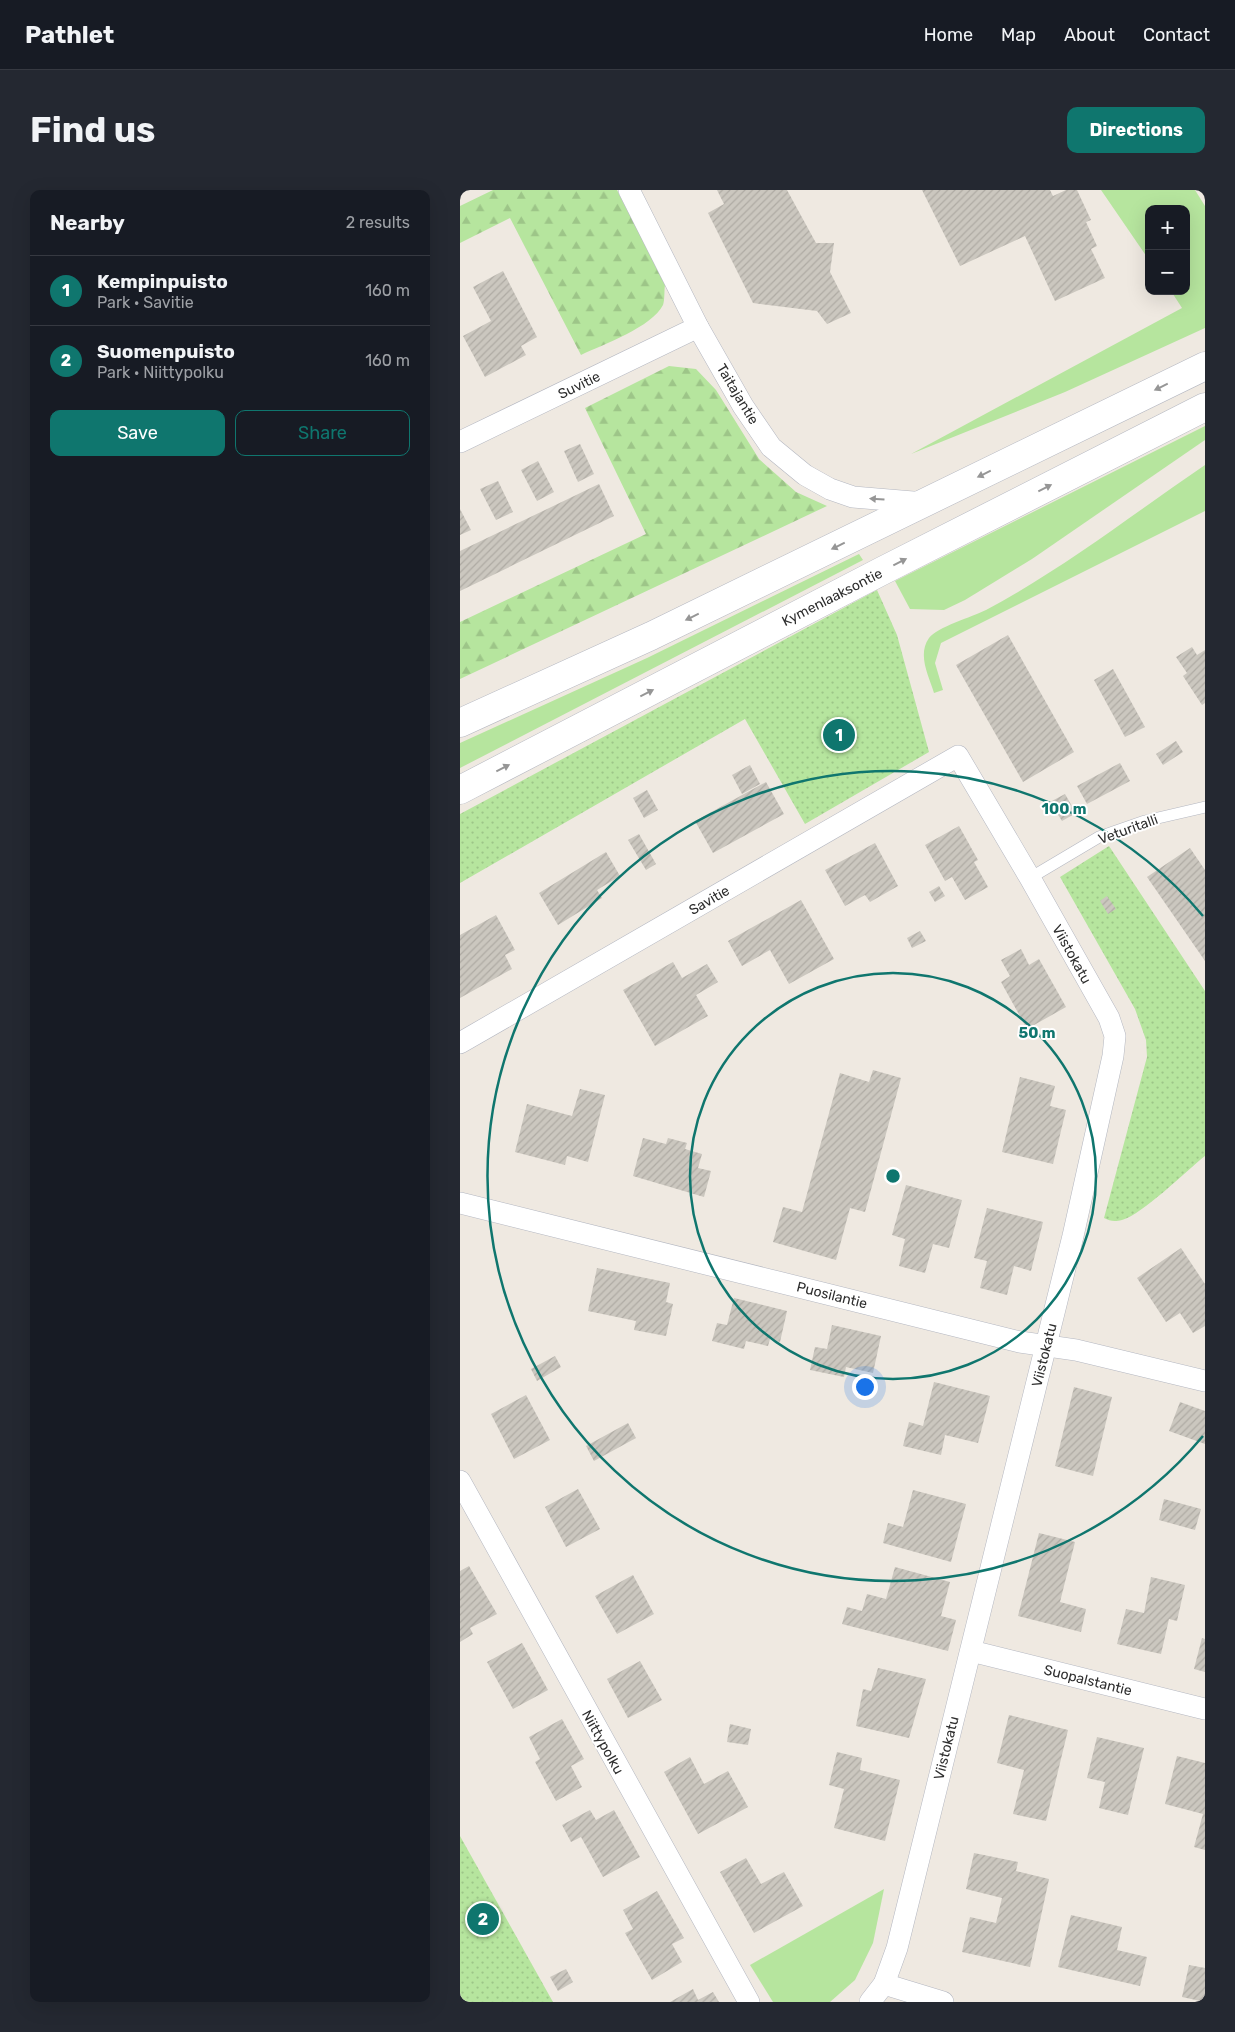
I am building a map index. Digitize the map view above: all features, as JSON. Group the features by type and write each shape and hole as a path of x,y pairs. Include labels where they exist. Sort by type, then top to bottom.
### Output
{"main road":[{"path":"460,723 651,636 1205,366"},
{"name":"Kymenlaaksontie","path":"460,790 882,571 1205,407"}],"street":[{"name":"Taitajantie","path":"629,190 698,327 743,406 771,447 805,475 830,489 853,497 925,503"},
{"name":"Suvitie","path":"460,442 698,327"},
{"name":"Viistokatu","path":"870,2002 884,1984 897,1948 1046,1346 1113,1056 1115,1036 1108,1018 1030,878 958,756"},
{"name":"Savitie","path":"460,1043 958,756"},
{"name":"Puosilantie","path":"460,1203 1020,1342 1076,1350 1205,1382"},
{"name":"Niittypolku","path":"460,1481 623,1779 749,2002"},
{"name":"Suopalstantie","path":"972,1651 1205,1709"},
{"path":"884,1984 943,2002"}],"lane":[{"name":"Veturitalli","path":"1030,878 1099,837 1145,820 1205,807"}],"green space":[{"path":"493,190 617,190 665,285 663,305 649,321 638,328 581,355 510,218 460,243 460,206"},
{"path":"1101,190 1195,190 1205,206 1205,328 1065,392 911,454 1182,308 1174,295 1190,295 1190,205 1145,205 1145,254"},
{"path":"669,366 696,369 716,390 759,459 796,492 827,506 460,679 460,622 646,534 585,408"},
{"path":"1205,426 1205,440 1032,559 965,600 944,610 910,609 895,581"},
{"path":"1205,465 1205,511 941,643 935,663 943,690 934,693 924,658 926,645 933,634 947,626 986,610 1043,577"},
{"path":"859,554 863,560 460,768 460,743 647,658"},
{"path":"877,590 897,635 929,752 805,824 745,719 460,883 460,814"},
{"path":"1109,846 1205,991 1205,1156 1141,1210 1122,1220 1114,1221 1104,1218 1147,1057 1146,1040 1135,1009 1060,877"},
{"path":"460,1836 553,2002 460,2002"},
{"path":"884,1889 873,1943 855,1980 830,2002 773,2002 750,1965"}],"building":[{"path":"717,190 787,190 816,243 834,243 830,272 851,313 827,324 817,311 753,303 708,213 724,204"},
{"path":"922,190 1050,190 1053,196 1066,190 1077,190 1091,220 1086,222 1097,246 1091,249 1105,278 1055,301 1025,236 960,266"},
{"path":"503,271 537,337 521,346 526,355 485,377 463,336 491,321 473,287"},
{"path":"580,444 594,474 578,482 564,451"},
{"path":"538,461 554,492 537,501 521,470"},
{"path":"498,481 513,512 496,520 480,489"},
{"path":"599,484 614,516 460,591 460,551"},
{"path":"460,509 471,530 460,535"},
{"path":"1008,635 1074,752 1023,782 956,665"},
{"path":"1192,647 1197,655 1205,650 1205,703 1202,705 1183,676 1187,673 1176,657"},
{"path":"1113,669 1145,727 1125,737 1094,680"},
{"path":"1176,741 1183,752 1163,765 1156,754"},
{"path":"1120,763 1130,781 1087,804 1077,786"},
{"path":"750,765 760,784 742,794 732,775"},
{"path":"766,782 784,814 713,853 695,821"},
{"path":"647,790 658,810 644,818 633,798"},
{"path":"1065,794 1076,813 1062,821 1050,802"},
{"path":"959,826 978,860 974,862 988,887 965,900 952,877 945,881 925,845"},
{"path":"639,834 656,864 646,870 628,840"},
{"path":"875,843 898,886 870,902 865,895 845,906 825,870"},
{"path":"1190,848 1205,870 1205,961 1147,877"},
{"path":"606,852 620,876 597,890 602,898 558,925 539,893"},
{"path":"939,886 945,896 935,902 929,892"},
{"path":"1107,896 1116,909 1108,914 1100,901"},
{"path":"801,900 834,959 789,984 770,950 742,966 728,941"},
{"path":"496,915 515,950 505,955 512,969 460,998 460,935"},
{"path":"920,931 926,941 912,948 907,938"},
{"path":"1021,949 1029,965 1039,959 1066,1007 1027,1029 1001,982 1010,976 1001,960"},
{"path":"673,962 682,978 707,964 718,982 696,995 708,1016 655,1046 623,990"},
{"path":"873,1070 901,1078 865,1212 850,1208 836,1260 773,1242 783,1207 802,1212 840,1073 869,1082"},
{"path":"1020,1077 1055,1086 1050,1106 1066,1110 1053,1164 1002,1152"},
{"path":"580,1089 605,1095 588,1162 567,1156 565,1165 515,1152 527,1104 572,1116"},
{"path":"643,1138 666,1144 668,1138 687,1143 685,1149 702,1154 698,1168 711,1171 704,1197 633,1176"},
{"path":"906,1185 962,1200 949,1248 933,1244 925,1273 899,1266 905,1239 892,1235"},
{"path":"987,1208 1043,1222 1031,1271 1014,1266 1007,1295 980,1288 987,1261 974,1258"},
{"path":"1181,1248 1205,1284 1205,1326 1193,1333 1180,1313 1166,1322 1137,1278"},
{"path":"597,1268 670,1283 666,1302 673,1304 666,1336 634,1330 636,1321 588,1311"},
{"path":"734,1298 787,1311 780,1342 770,1339 768,1346 746,1341 744,1349 712,1341 717,1323 727,1325"},
{"path":"832,1325 881,1336 873,1373 846,1367 844,1377 810,1370 815,1347 827,1349"},
{"path":"555,1356 561,1367 537,1381 531,1369"},
{"path":"934,1382 990,1396 978,1443 945,1435 941,1455 903,1446 909,1422 923,1426"},
{"path":"1074,1387 1112,1397 1093,1476 1055,1466"},
{"path":"526,1395 550,1440 514,1459 491,1414"},
{"path":"1180,1402 1205,1411 1205,1444 1169,1431"},
{"path":"628,1423 636,1438 594,1461 586,1446"},
{"path":"578,1489 600,1529 566,1547 545,1507"},
{"path":"913,1490 966,1504 951,1562 883,1543 888,1523 903,1527"},
{"path":"1164,1499 1201,1509 1195,1530 1159,1520"},
{"path":"1039,1533 1075,1542 1060,1602 1086,1609 1081,1632 1018,1616"},
{"path":"469,1566 497,1614 470,1628 473,1634 460,1642 460,1571"},
{"path":"895,1567 950,1582 941,1616 956,1620 948,1651 842,1624 847,1607 862,1611 867,1594 886,1599"},
{"path":"633,1575 654,1614 617,1634 595,1596"},
{"path":"1151,1577 1185,1585 1177,1621 1169,1619 1161,1654 1117,1644 1126,1609 1144,1613"},
{"path":"1202,1638 1205,1639 1205,1672 1194,1669"},
{"path":"522,1643 548,1690 513,1709 487,1662"},
{"path":"640,1661 662,1700 628,1718 607,1679"},
{"path":"878,1668 926,1679 909,1738 856,1726 863,1689 871,1691"},
{"path":"1009,1715 1068,1730 1046,1821 1013,1814 1024,1770 997,1763"},
{"path":"562,1719 584,1759 571,1766 582,1787 556,1801 535,1762 540,1759 529,1737"},
{"path":"730,1724 751,1729 748,1745 727,1742"},
{"path":"1097,1737 1144,1748 1128,1815 1099,1808 1105,1782 1087,1778"},
{"path":"837,1752 862,1758 860,1770 900,1780 885,1841 834,1828 844,1789 829,1785"},
{"path":"1177,1756 1205,1763 1205,1850 1194,1847 1203,1814 1165,1804"},
{"path":"690,1757 704,1784 728,1771 748,1807 698,1834 664,1772"},
{"path":"590,1810 596,1820 614,1810 640,1857 603,1877 581,1837 571,1842 562,1825"},
{"path":"974,1853 1018,1862 1016,1871 1049,1879 1030,1967 962,1952 970,1917 996,1923 1002,1898 966,1889"},
{"path":"746,1858 761,1884 784,1872 803,1906 754,1933 720,1872"},
{"path":"657,1891 684,1938 672,1944 682,1962 652,1980 625,1933 633,1929 623,1910"},
{"path":"1071,1915 1122,1927 1117,1950 1147,1957 1140,1986 1058,1967"},
{"path":"1189,1965 1205,1968 1205,2002 1182,1997"},
{"path":"566,1969 573,1982 558,1991 550,1977"},
{"path":"693,1989 698,2000 713,1992 719,2002 670,2002"}],"place":[{"name":"Kempinpuisto","path":"839,735"},
{"name":"Suomenpuisto","path":"483,1919"}]}
